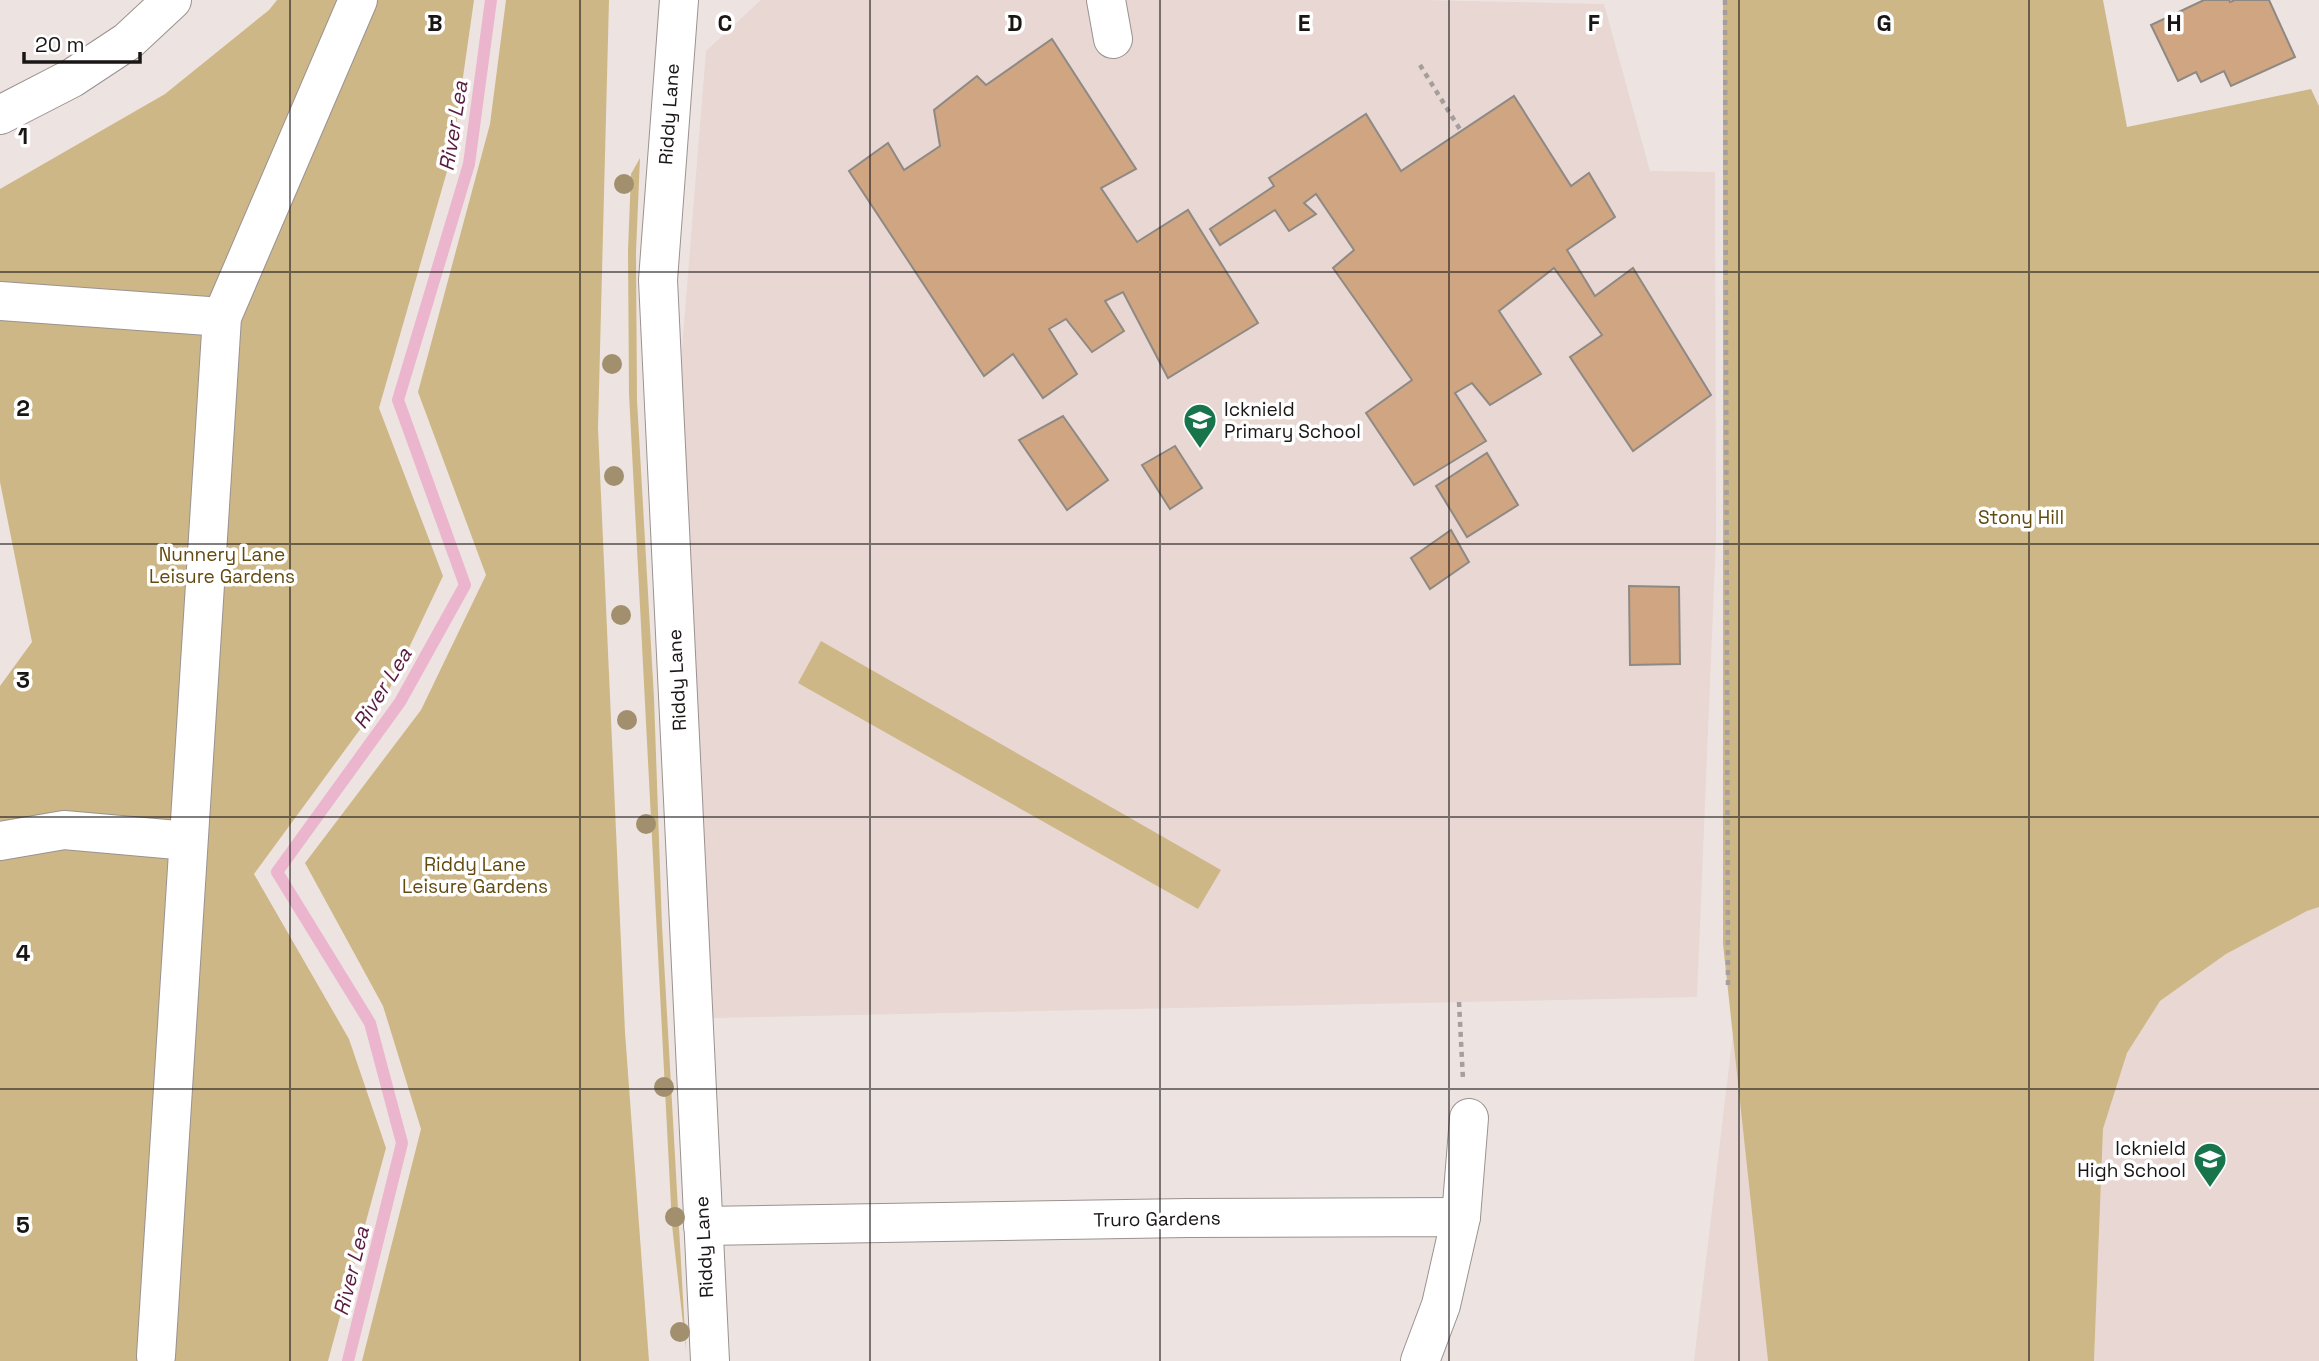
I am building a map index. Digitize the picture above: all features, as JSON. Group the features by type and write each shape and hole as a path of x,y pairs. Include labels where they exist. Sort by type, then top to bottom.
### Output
{"street":[{"path":"0,115 72,78 128,41 172,0"},
{"path":"156,1356 222,317 358,0"},
{"name":"Riddy Lane","path":"679,0 658,280 710,1361"},
{"path":"1106,0 1113,39"},
{"path":"0,301 222,317"},
{"path":"0,841 64,830 188,841"},
{"path":"1420,1361 1441,1305 1461,1217 1469,1118"},
{"name":"Truro Gardens","path":"703,1226 1461,1217"}],"path":[{"path":"1725,0 1728,989"},
{"path":"1420,65 1461,131"},
{"path":"1459,1002 1463,1083 1469,1118"}],"shaded area":[{"name":"Icknield Primary School","path":"761,0 1420,0 1604,4 1650,171 1715,172 1716,538 1697,997 713,1018 681,361 706,51"},
{"name":"Icknield High School","path":"2319,907 2319,1361 2094,1361 2103,1129 2127,1053 2160,1001 2226,954"},
{"path":"1733,1033 1768,1361 1694,1361"}],"green space":[{"name":"Nunnery Lane Leisure Gardens","path":"277,0 474,0 452,154 379,408 443,576 389,690 254,874 349,1039 386,1148 328,1361 0,1361 0,686 32,642 0,482 0,189 165,94 269,10"},
{"name":"Riddy Lane Leisure Gardens","path":"506,0 609,0 598,428 625,1032 649,1361 362,1361 421,1129 383,1006 305,863 421,710 486,575 418,392 490,124"},
{"name":"Stony Hill","path":"1723,0 2103,0 2127,127 2311,89 2319,106 2319,907 2226,954 2160,1001 2127,1053 2103,1129 2094,1361 1768,1361 1723,944"},
{"path":"640,158 636,252 637,400 686,1351 672,1225 629,394 628,250 631,174"},
{"path":"821,641 1221,870 1198,909 798,683"}],"building":[{"path":"2204,0 2269,0 2295,57 2231,86 2224,71 2201,82 2196,72 2178,81 2151,25"},
{"path":"1052,39 1136,169 1101,188 1137,242 1188,210 1258,323 1168,378 1123,292 1105,301 1124,331 1092,352 1066,319 1049,329 1077,374 1043,398 1013,354 984,376 849,171 888,143 904,170 940,146 934,110 977,76 986,85"},
{"path":"1514,96 1571,186 1589,173 1615,217 1567,250 1595,296 1633,268 1711,395 1633,451 1570,357 1602,335 1554,268 1499,311 1541,374 1490,405 1472,383 1455,393 1486,441 1414,485 1366,413 1412,380 1333,268 1354,250 1316,194 1304,203 1316,214 1289,231 1275,210 1220,245 1210,229 1274,186 1269,178 1366,114 1401,171"},
{"path":"1063,416 1108,480 1067,510 1019,440"},
{"path":"1175,446 1202,488 1170,509 1142,465"},
{"path":"1487,453 1518,505 1467,537 1436,486"},
{"path":"1451,530 1469,562 1430,589 1411,558"},
{"path":"1629,586 1679,587 1680,664 1630,665"}],"waterway":[{"name":"River Lea","path":"348,1361 402,1143 370,1023 277,872 400,702 465,585 398,400 469,164 491,0"}],"place":[{"name":"Icknield Primary School","path":"1200,450"},
{"name":"Icknield High School","path":"2210,1189"}]}
